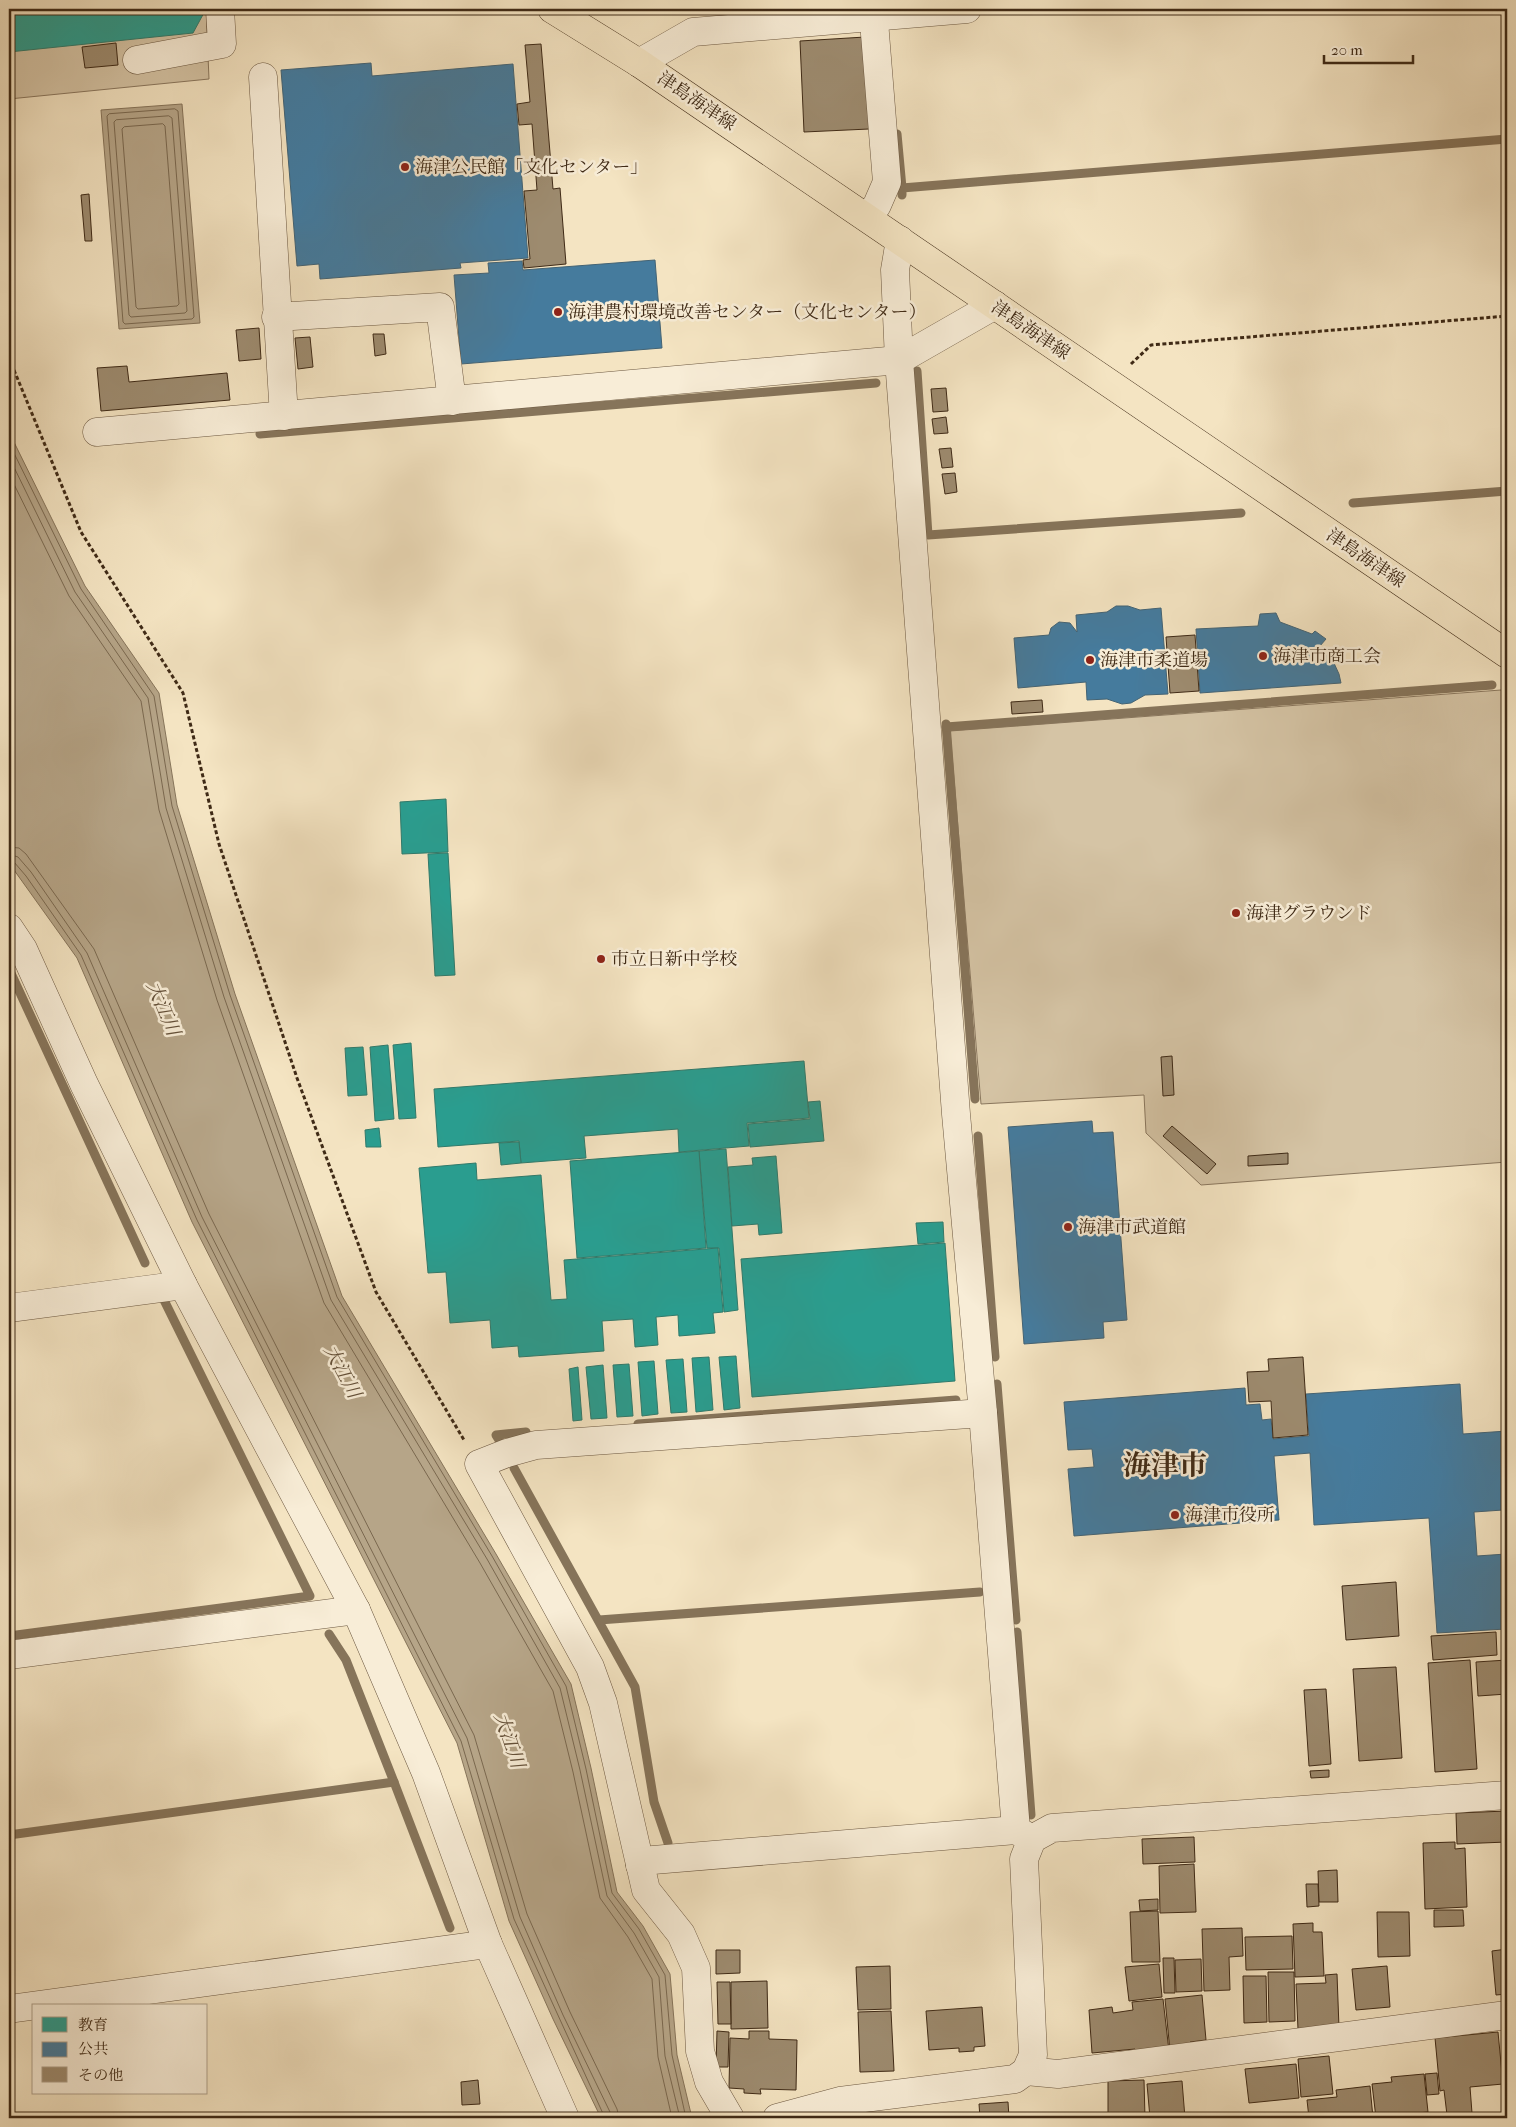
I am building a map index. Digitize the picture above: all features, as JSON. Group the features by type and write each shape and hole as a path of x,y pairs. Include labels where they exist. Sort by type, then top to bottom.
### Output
{"main road":[{"name":"津島海津線","path":"552,9 639,63 868,217 1507,654"}],"street":[{"path":"136,60 222,44 220,9"},
{"path":"639,63 693,32 874,12 967,9"},
{"path":"868,217 877,205 887,182 874,12"},
{"path":"263,77 276,317 284,416"},
{"path":"777,2118 840,2101 1015,2079 1026,2071 1033,2055 1024,1834 956,1114 898,360 895,270 900,240"},
{"path":"97,432 898,360 996,305"},
{"path":"276,317 440,307 452,401"},
{"path":"9,928 23,949 84,1084 183,1284 356,1610 426,1773 488,1944 564,2118"},
{"path":"9,1308 183,1284"},
{"path":"730,2118 709,2082 700,2051 696,1968 680,1934 646,1890 603,1703 590,1667 479,1464 536,1445 983,1412"},
{"path":"9,1655 356,1610"},
{"path":"640,1865 653,1860 1024,1834 1052,1828 1507,1795"},
{"path":"39,2004 488,1944"},
{"path":"9,2008 32,2005"},
{"path":"1026,2071 1058,2074 1507,2015"}],"path":[{"path":"1111,384 1151,345 1507,316"},
{"path":"9,358 81,532 183,693 219,844 298,1078 376,1292 479,1464"}],"shaded area":[{"path":"9,9 206,9 209,79 9,99"},
{"name":"海津グラウンド","path":"1501,690 1507,694 1507,1162 1201,1185 1146,1133 1144,1095 981,1104 950,731"}],"water":[{"path":"182,104 200,323 119,329 101,110"},
{"name":"大江川","path":"9,432 85,586 159,693 177,805 235,994 342,1296 571,1684 617,1892 643,1926 670,1974 677,2055 692,2118 601,2118 553,2019 509,1921 457,1743 192,1222 77,958 9,863"}],"building: 教育":[{"path":"9,9 206,9 193,33 9,52"},
{"path":"446,799 448,852 402,854 400,802"},
{"path":"448,853 455,975 435,976 428,854"},
{"path":"411,1043 416,1118 399,1119 393,1045"},
{"path":"388,1045 394,1119 375,1121 370,1047"},
{"path":"363,1047 367,1095 348,1096 345,1048"},
{"path":"804,1061 809,1118 747,1123 749,1146 679,1152 678,1129 584,1136 586,1158 521,1163 519,1141 438,1147 434,1089"},
{"path":"820,1101 824,1141 750,1147 748,1124 810,1119 808,1102"},
{"path":"379,1128 381,1147 366,1147 365,1130"},
{"path":"519,1142 521,1163 501,1165 499,1143"},
{"path":"726,1149 738,1310 724,1312 719,1248 707,1248 699,1151"},
{"path":"699,1151 706,1248 577,1258 570,1161"},
{"path":"776,1156 782,1233 759,1235 758,1224 732,1226 728,1167 753,1165 752,1158"},
{"path":"476,1163 477,1180 541,1175 551,1300 567,1299 564,1260 718,1248 723,1312 713,1313 715,1333 679,1336 678,1315 656,1317 658,1345 635,1347 633,1319 602,1321 604,1351 519,1357 518,1346 492,1348 490,1320 450,1323 446,1272 428,1273 419,1168"},
{"path":"943,1222 944,1242 918,1244 916,1223"},
{"path":"945,1243 955,1381 752,1397 741,1259"},
{"path":"736,1356 740,1408 724,1410 719,1357"},
{"path":"709,1357 713,1410 696,1412 692,1358"},
{"path":"683,1359 687,1412 671,1413 666,1360"},
{"path":"654,1361 658,1414 642,1416 638,1362"},
{"path":"629,1364 633,1416 617,1417 613,1365"},
{"path":"603,1365 607,1418 591,1419 586,1367"},
{"path":"578,1367 582,1420 573,1421 569,1369"}],"building: 公共":[{"name":"海津公民館「文化センター」","path":"371,63 372,76 513,64 528,258 460,263 461,268 320,279 319,264 297,266 281,70"},
{"name":"海津農村環境改善センター（文化センター）","path":"655,260 662,348 461,364 454,275 489,273 488,263 522,261 523,270"},
{"name":"海津市柔道場","path":"1116,606 1128,606 1140,610 1161,608 1168,694 1145,695 1131,703 1122,704 1107,699 1087,700 1086,682 1018,688 1014,638 1049,635 1051,628 1059,622 1070,623 1077,632 1076,615 1107,612"},
{"name":"海津市商工会","path":"1276,613 1280,622 1312,634 1315,631 1326,639 1320,646 1333,661 1341,683 1200,693 1196,629 1258,626 1260,614"},
{"name":"海津市武道館","path":"1092,1121 1093,1133 1113,1132 1127,1320 1103,1322 1104,1338 1024,1344 1008,1127"},
{"name":"海津市役所","path":"1460,1384 1463,1434 1507,1431 1507,1642 1506,1629 1437,1633 1429,1518 1314,1525 1310,1453 1274,1456 1279,1520 1074,1536 1068,1469 1094,1467 1092,1449 1068,1450 1064,1402 1245,1388 1246,1405 1260,1404 1262,1420 1271,1419 1273,1439 1309,1436 1306,1394","holes":["1503,1510 1506,1554 1477,1556 1474,1512"]}],"building: その他":[{"path":"865,37 869,129 804,132 800,41"},
{"path":"116,43 118,65 85,68 82,47"},
{"path":"541,44 553,189 560,188 566,264 524,268 523,260 530,259 524,191 537,190 532,124 519,125 517,104 530,102 525,45"},
{"path":"89,194 92,241 85,241 81,195"},
{"path":"259,328 261,359 239,361 236,330"},
{"path":"373,334 384,334 386,354 375,356"},
{"path":"310,337 313,367 298,369 295,338"},
{"path":"127,366 129,382 227,373 230,400 101,411 97,368"},
{"path":"946,388 948,411 933,412 931,389"},
{"path":"946,417 948,433 934,434 932,419"},
{"path":"951,448 953,467 942,468 939,449"},
{"path":"955,473 957,492 945,494 942,474"},
{"path":"1195,635 1199,691 1170,693 1166,637"},
{"path":"1042,700 1043,712 1012,714 1011,702"},
{"path":"1172,1056 1174,1095 1163,1096 1161,1057"},
{"path":"1172,1126 1216,1164 1207,1174 1163,1136"},
{"path":"1288,1153 1288,1164 1248,1166 1248,1156"},
{"path":"1303,1357 1308,1435 1273,1438 1271,1401 1249,1402 1247,1372 1269,1371 1268,1359"},
{"path":"1396,1582 1399,1636 1346,1640 1342,1586"},
{"path":"1496,1632 1497,1655 1433,1660 1431,1636"},
{"path":"1470,1660 1477,1769 1435,1772 1428,1663"},
{"path":"1507,1660 1507,1694 1478,1696 1476,1662"},
{"path":"1396,1667 1402,1758 1359,1761 1353,1669"},
{"path":"1326,1689 1331,1764 1309,1766 1304,1690"},
{"path":"1329,1770 1329,1777 1311,1778 1310,1771"},
{"path":"1507,1811 1507,1842 1457,1844 1456,1813"},
{"path":"1194,1837 1195,1862 1143,1864 1142,1839"},
{"path":"1455,1842 1455,1849 1465,1848 1467,1907 1425,1909 1423,1843"},
{"path":"1194,1864 1196,1912 1160,1913 1159,1866"},
{"path":"1337,1870 1338,1902 1319,1902 1318,1871"},
{"path":"1306,1884 1318,1884 1319,1906 1307,1907"},
{"path":"1158,1899 1158,1910 1140,1911 1139,1900"},
{"path":"1434,1910 1463,1910 1464,1926 1434,1927"},
{"path":"1158,1911 1160,1962 1132,1962 1130,1912"},
{"path":"1377,1912 1409,1912 1410,1956 1378,1957"},
{"path":"1313,1923 1313,1932 1322,1932 1324,1976 1295,1977 1293,1924"},
{"path":"1242,1928 1243,1956 1229,1957 1230,1990 1204,1991 1202,1929"},
{"path":"1292,1936 1293,1969 1246,1970 1245,1937"},
{"path":"1507,1949 1507,1994 1496,1995 1492,1951"},
{"path":"716,1950 740,1950 740,1973 716,1974"},
{"path":"1163,1958 1174,1958 1175,1993 1164,1993"},
{"path":"1201,1959 1202,1991 1176,1992 1175,1960"},
{"path":"1159,1964 1162,1997 1129,2001 1125,1967"},
{"path":"890,1966 891,2009 858,2010 856,1967"},
{"path":"1387,1966 1390,2007 1356,2010 1352,1969"},
{"path":"1268,1972 1294,1972 1295,2021 1269,2022"},
{"path":"1337,1974 1339,2028 1298,2029 1296,1984 1326,1983 1325,1975"},
{"path":"1243,1976 1266,1976 1267,2022 1244,2023"},
{"path":"767,1981 768,2028 731,2029 731,1982"},
{"path":"717,1982 730,1982 731,2024 718,2024"},
{"path":"1202,1995 1206,2040 1190,2042 1191,2049 1170,2051 1165,1999"},
{"path":"1163,1999 1169,2051 1136,2054 1135,2049 1092,2053 1089,2010 1112,2007 1113,2013 1133,2010 1132,2002"},
{"path":"982,2007 985,2046 974,2047 974,2051 959,2052 959,2048 929,2050 926,2011"},
{"path":"891,2011 894,2071 860,2072 858,2012"},
{"path":"717,2031 729,2032 728,2067 716,2067"},
{"path":"749,2031 769,2031 769,2039 797,2040 796,2090 760,2089 761,2094 744,2093 744,2089 729,2088 730,2038 749,2039"},
{"path":"1498,2032 1503,2084 1470,2087 1472,2113 1447,2115 1444,2090 1440,2091 1435,2038"},
{"path":"1329,2056 1333,2094 1301,2097 1298,2059"},
{"path":"1296,2064 1299,2098 1249,2103 1245,2069"},
{"path":"1437,2073 1439,2094 1427,2095 1425,2074"},
{"path":"1424,2074 1428,2112 1398,2115 1398,2118 1376,2118 1372,2084 1392,2082 1391,2077"},
{"path":"478,2080 480,2104 462,2105 461,2082"},
{"path":"1144,2080 1145,2118 1108,2118 1108,2081"},
{"path":"1182,2081 1185,2118 1150,2118 1147,2084"},
{"path":"1370,2086 1373,2118 1309,2118 1307,2100 1337,2097 1336,2090"},
{"path":"1502,2090 1507,2090 1507,2116 1503,2116"},
{"path":"1008,2102 1009,2118 980,2118 979,2104"}],"waterway":[{"path":"897,134 902,188"},
{"path":"902,195 902,188 1507,139"},
{"path":"917,371 928,535 1241,513"},
{"path":"260,434 876,383"},
{"path":"1353,503 1507,491"},
{"path":"946,727 1492,685"},
{"path":"946,724 975,1099"},
{"path":"9,969 145,1263"},
{"path":"978,1136 995,1357"},
{"path":"9,1636 310,1596 162,1296"},
{"path":"997,1384 1016,1620"},
{"path":"638,1424 956,1400"},
{"path":"501,1443 496,1435 526,1432"},
{"path":"514,1468 635,1687 654,1802 668,1843"},
{"path":"599,1620 980,1592"},
{"path":"1017,1632 1031,1815"},
{"path":"329,1634 346,1660 394,1782"},
{"path":"9,1835 394,1782 450,1928"}],"place":[{"name":"海津公民館「文化センター」","path":"405,167"},
{"name":"海津農村環境改善センター（文化センター）","path":"558,312"},
{"name":"海津市商工会","path":"1263,656"},
{"name":"海津市柔道場","path":"1090,660"},
{"name":"海津グラウンド","path":"1236,913"},
{"name":"市立日新中学校","path":"601,959"},
{"name":"海津市武道館","path":"1068,1227"},
{"name":"海津市役所","path":"1175,1515"}],"district":[{"name":"海津市","path":"1165,1465"}]}
